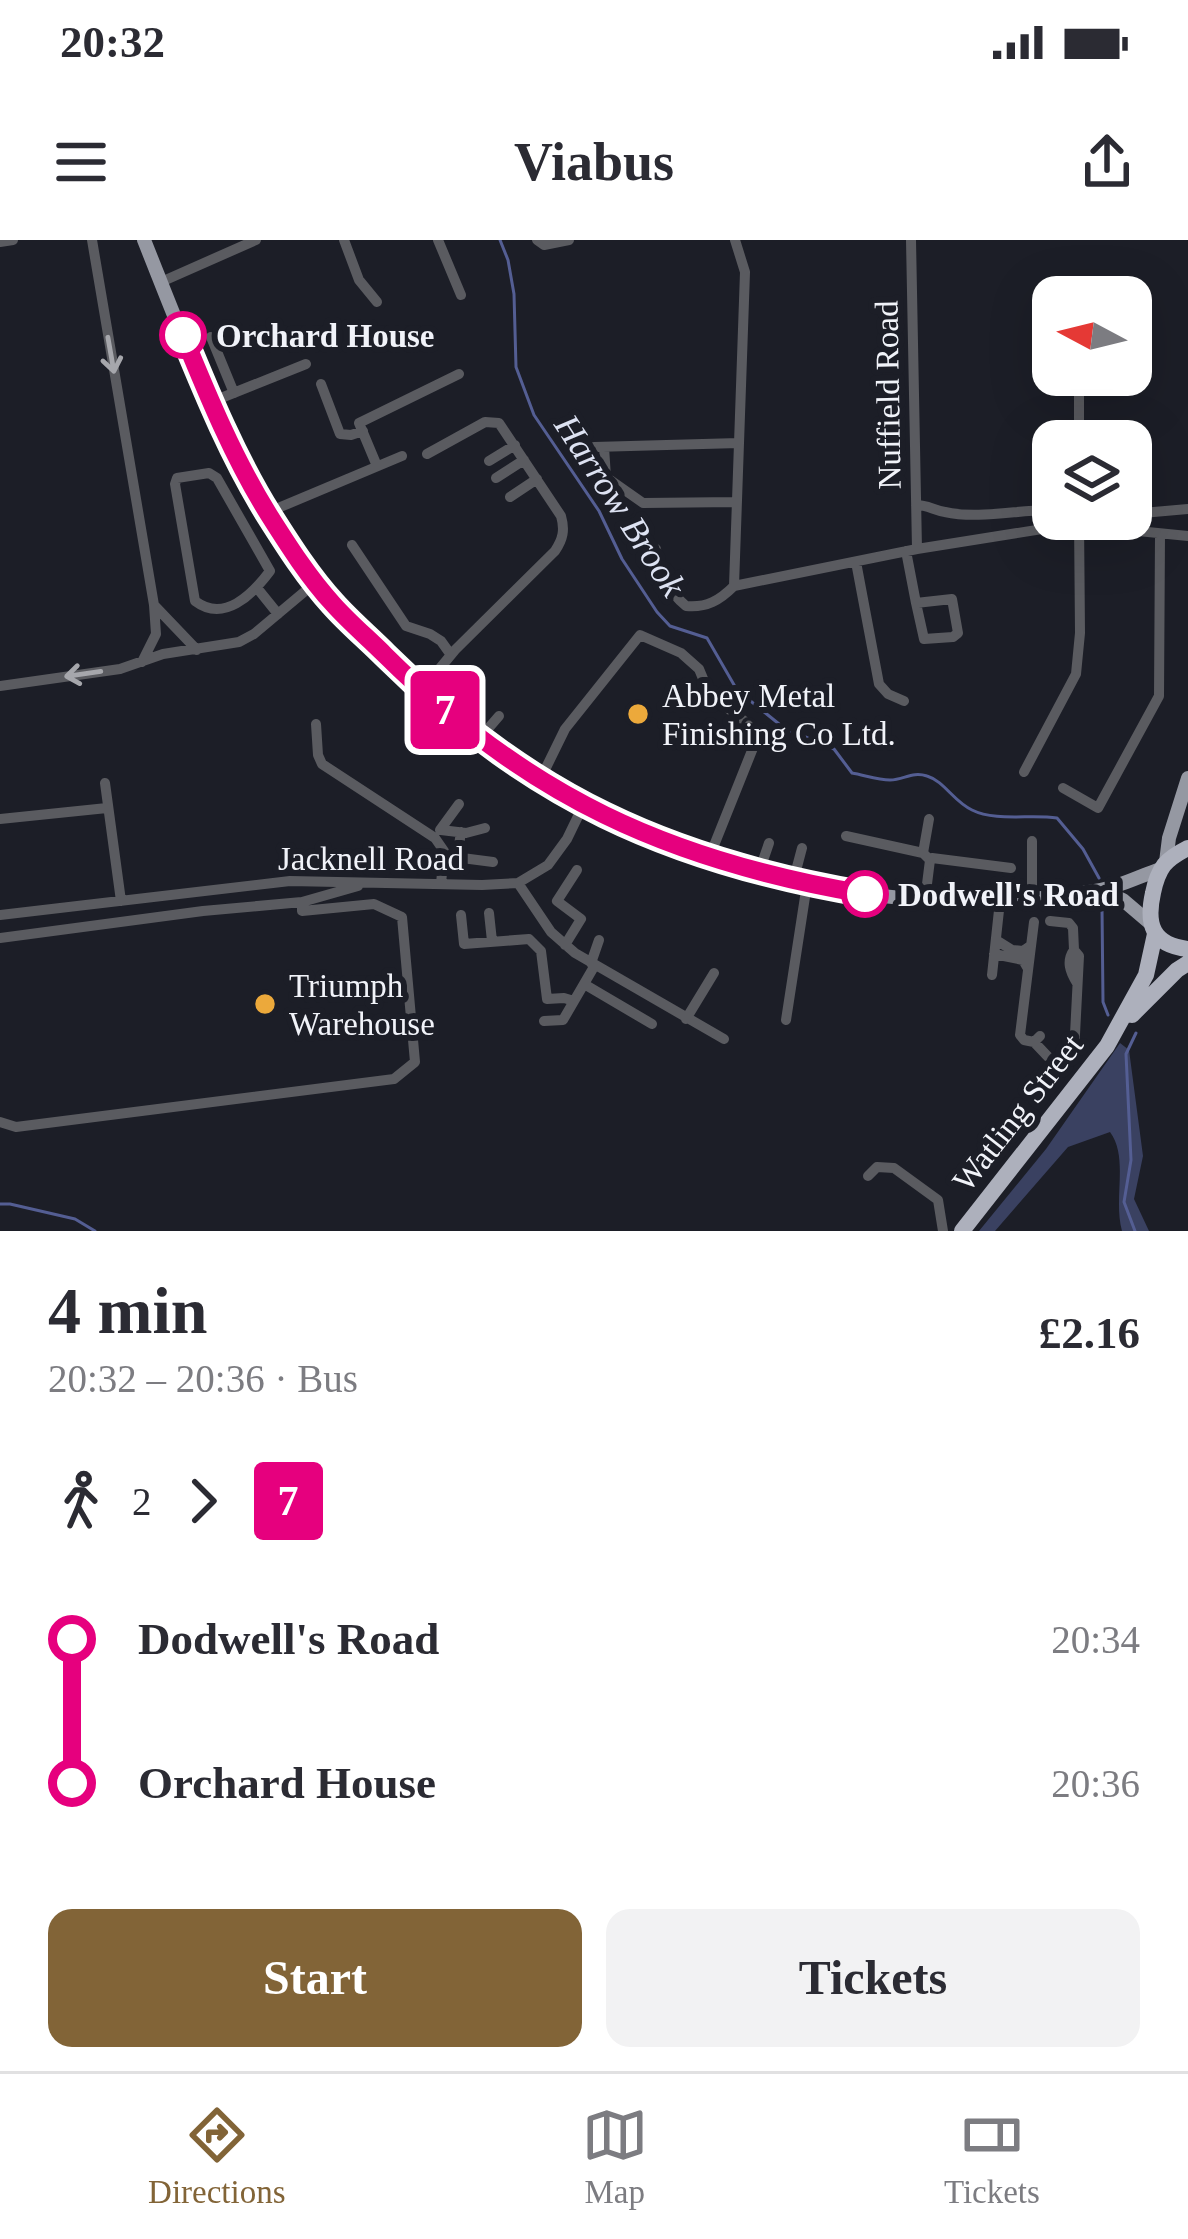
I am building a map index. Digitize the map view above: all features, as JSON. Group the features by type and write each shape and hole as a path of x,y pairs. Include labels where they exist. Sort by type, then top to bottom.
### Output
{"highway":[{"path":"1164,865 1188,848"},
{"name":"Watling Street","path":"962,1231 1117,1030 1146,975 1150,908 1164,865"},
{"path":"1152,929 1177,948 1188,949"},
{"name":"Watling Street","path":"1117,1030 1188,963"}],"main road":[{"path":"144,240 211,402 269,515 331,602 422,690 480,738 583,806 709,858 800,883 925,900 1000,901 1101,890 1164,865 1188,778"},
{"path":"1101,890 1123,900 1152,929"}],"street":[{"path":"0,242 13,240"},
{"path":"92,240 154,604 156,634 142,662"},
{"path":"161,282 256,240"},
{"path":"344,240 359,280 377,302"},
{"path":"438,240 461,295"},
{"path":"540,243 569,240"},
{"path":"734,586 745,272 735,240"},
{"name":"Nuffield Road","path":"911,240 916,505 911,550 916,603"},
{"path":"211,337 234,393"},
{"path":"211,402 306,364"},
{"path":"377,466 359,423 459,374"},
{"path":"321,384 340,434 362,431"},
{"path":"422,690 559,546 564,526 499,423 485,422 428,454"},
{"path":"737,502 643,503 606,477 599,447 739,443"},
{"path":"489,461 515,445"},
{"path":"269,515 402,456"},
{"path":"496,478 524,460"},
{"path":"209,473 217,478 270,572 257,588 229,608 206,609 195,601 177,478 209,473"},
{"path":"510,497 537,479"},
{"path":"916,505 943,512 1032,511"},
{"path":"1152,510 1188,509"},
{"path":"656,549 662,575 679,600 686,606 707,605 734,586 1032,530"},
{"path":"1152,533 1188,536"},
{"path":"1063,788 1098,808 1159,696 1160,534"},
{"path":"1024,772 1076,674 1081,633 1079,540"},
{"path":"352,544 406,626 441,641 451,656"},
{"path":"851,577 852,562"},
{"path":"852,562 879,684 904,701"},
{"path":"0,686 120,669 164,654 238,642 316,582"},
{"path":"257,588 278,614"},
{"path":"952,599 958,633 924,639 916,603 952,599"},
{"path":"154,604 197,650"},
{"path":"540,780 565,729 640,635 681,653 699,669 710,694 759,733 709,858"},
{"path":"480,738 499,716"},
{"path":"316,724 322,764 343,779 438,834 485,828"},
{"path":"105,783 121,901"},
{"path":"438,834 459,804"},
{"path":"583,806 568,839 548,866 518,883 551,932 566,945 724,1039"},
{"path":"0,819 107,808"},
{"path":"925,900 929,819"},
{"path":"461,832 462,858 493,862"},
{"path":"438,834 444,851 441,884"},
{"path":"846,836 927,856 1011,868"},
{"path":"1032,841 1032,899"},
{"path":"759,872 769,843"},
{"path":"787,1021 802,848"},
{"path":"566,945 580,919 556,901 577,870"},
{"name":"Jacknell Road","path":"0,916 290,881 518,883"},
{"path":"0,938 302,902 356,888 360,882"},
{"path":"992,975 1000,901"},
{"path":"0,1122 31,1126 394,1079 415,1062 402,917 374,904 302,911 302,902"},
{"path":"489,913 492,941"},
{"path":"461,915 464,944 529,939 541,951 547,999 574,1001"},
{"path":"1034,922 1020,1035 1024,1040 1037,1039 1053,1062 1062,1064 1074,1054 1078,956 1069,923 1050,921"},
{"path":"544,1021 563,1020 593,964 599,940"},
{"path":"996,940 1012,950 1023,951 1031,945"},
{"path":"994,955 1023,960 1028,970"},
{"path":"686,1019 714,973"},
{"path":"584,984 652,1024"},
{"path":"868,1176 877,1167 894,1168 938,1200 943,1231"}],"shaded area":[{"path":"1120,1043 1129,1050 1143,1156 1134,1199 1149,1231 1122,1231 1119,1154 1110,1132 1068,1147 995,1231 979,1231 1046,1149"}],"waterway":[{"name":"Harrow Brook","path":"500,240 514,294 516,367 534,415 599,511 622,559 670,626 707,638 737,690 784,728 834,749 852,773 890,780 922,775 981,814 1057,818 1099,878"},
{"name":"Harrow Brook","path":"1102,908 1103,1002 1108,1015"},
{"name":"Harrow Brook","path":"1135,1231 1124,1202 1131,1160 1126,1054 1136,1033"},
{"path":"0,1204 75,1219 95,1231"}],"bus line":[{"name":"7","path":"183,335 254,489 297,556 331,602 459,722 540,780 644,834 794,882 865,894"}],"place":[{"name":"Orchard House","path":"183,335"},
{"name":"Abbey Metal Finishing Co Ltd.","path":"638,714"},
{"name":"Dodwell's Road","path":"865,894"},
{"name":"Triumph Warehouse","path":"265,1004"}]}
